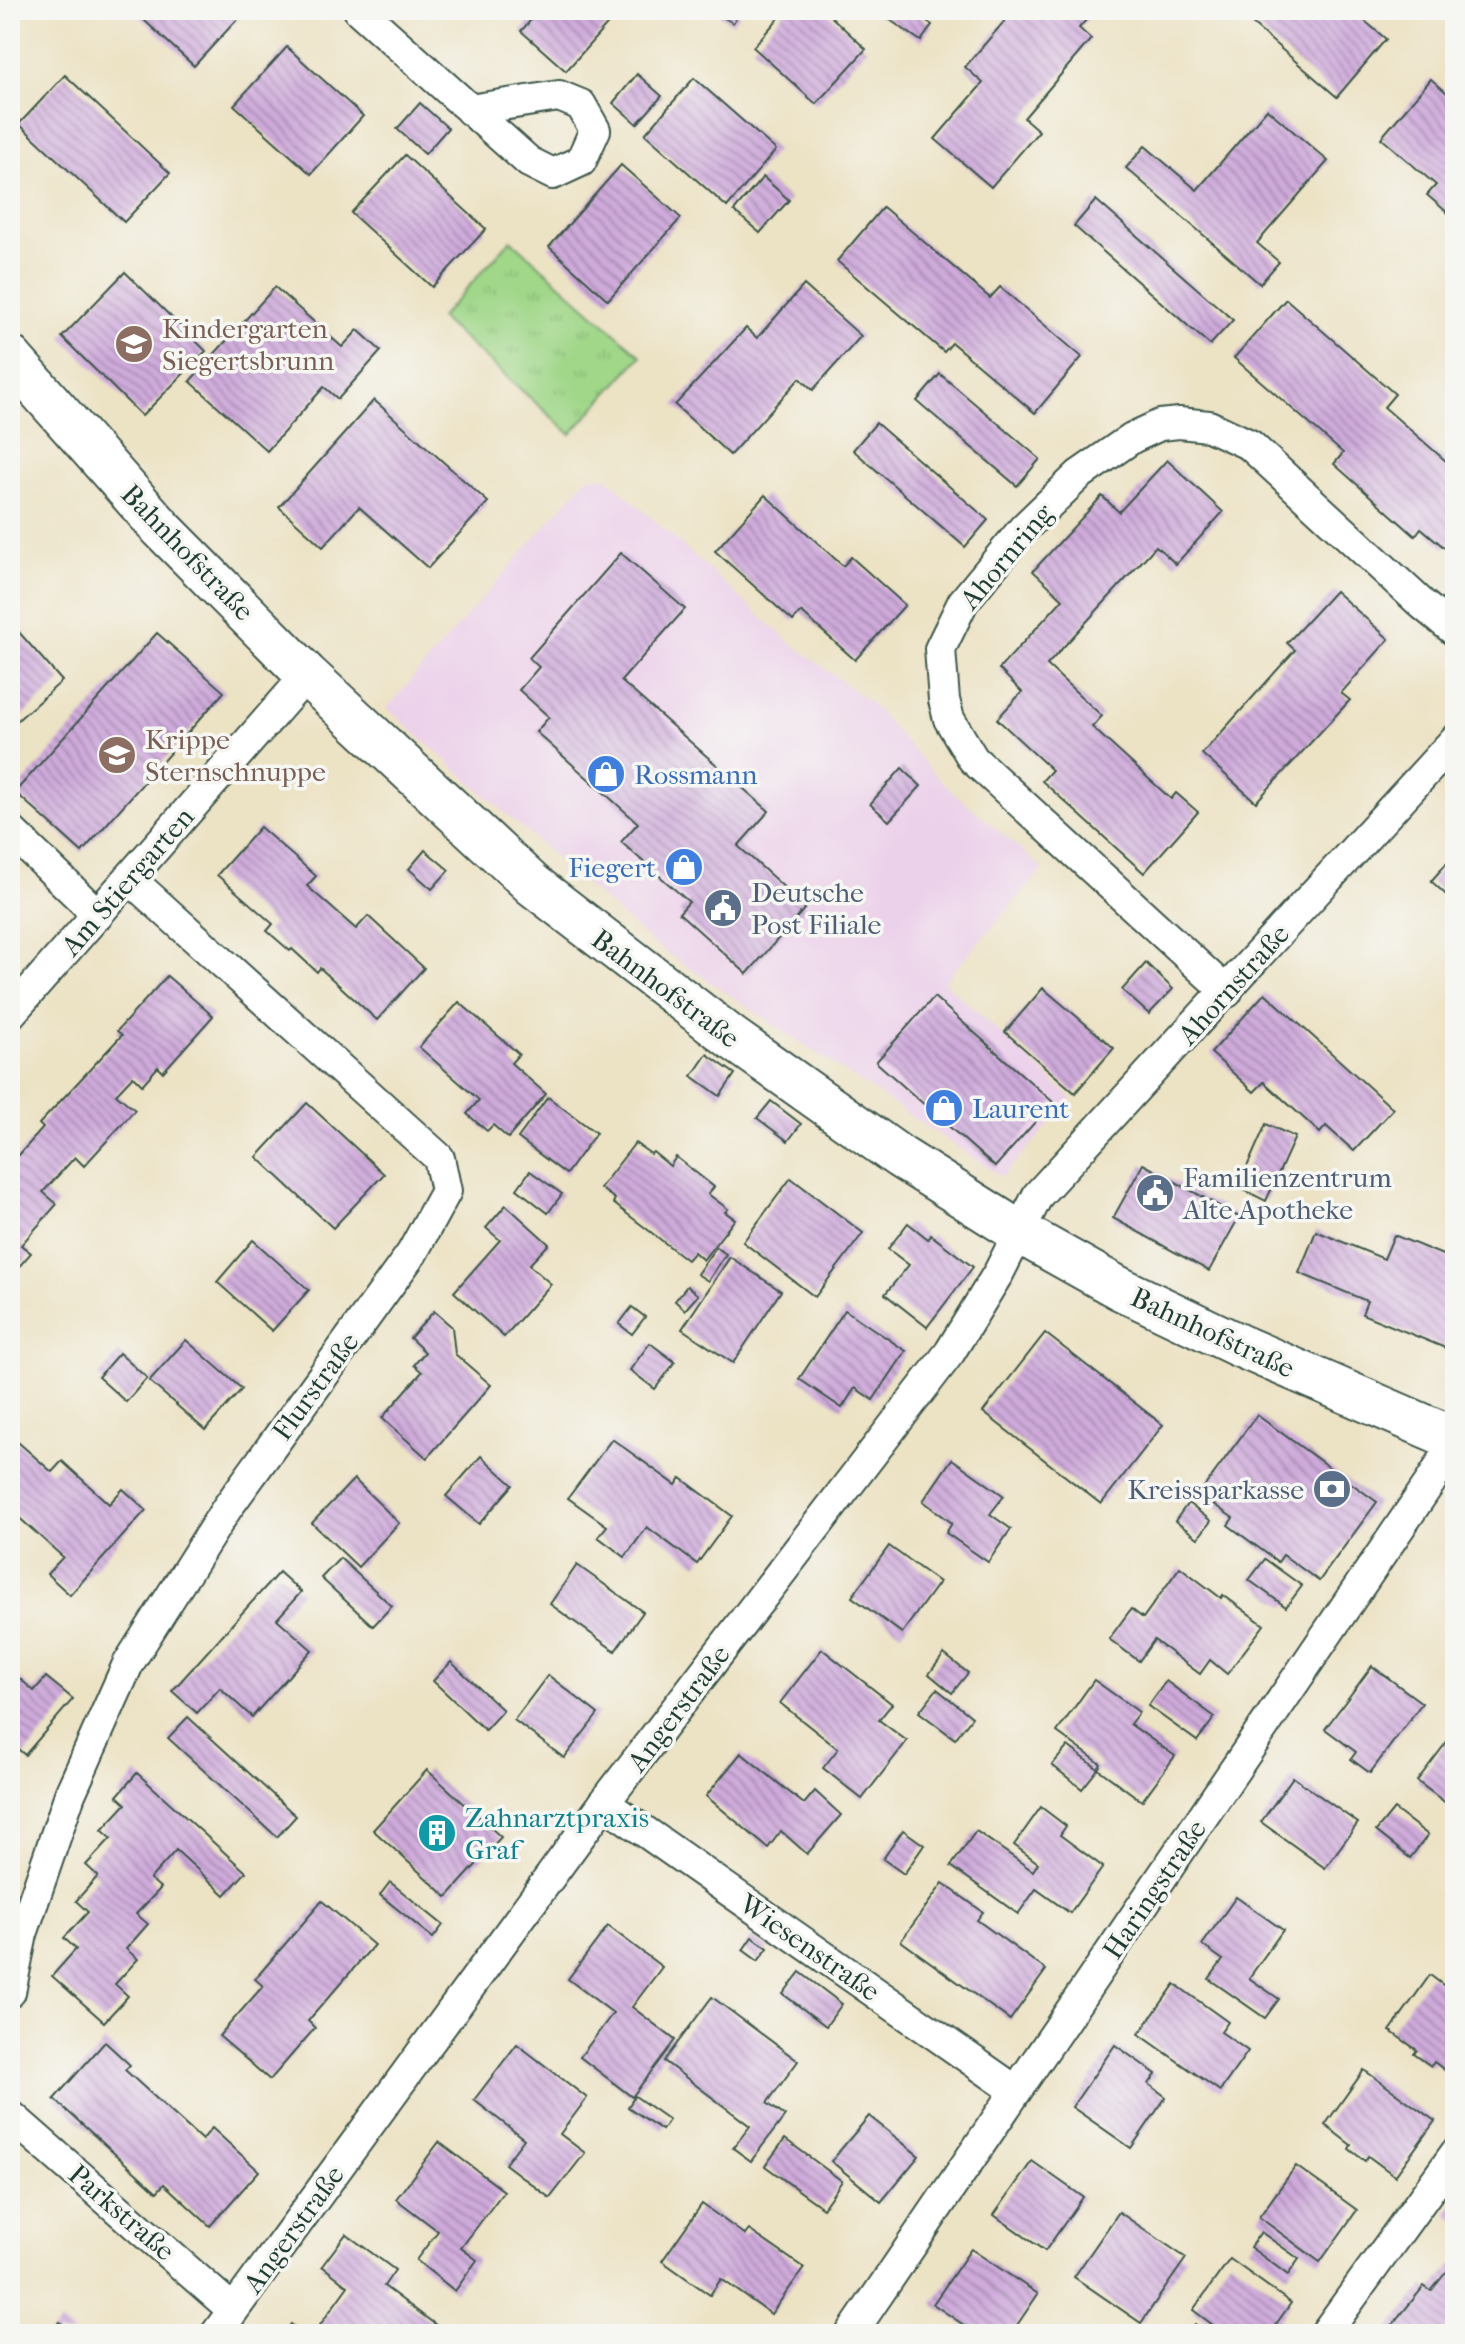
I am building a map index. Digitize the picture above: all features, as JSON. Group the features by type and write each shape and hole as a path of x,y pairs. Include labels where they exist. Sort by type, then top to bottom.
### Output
{"street":[{"path":"359,10 470,110"},
{"name":"Bahnhofstraße","path":"10,357 162,529 307,675 533,885 781,1074 900,1157 1019,1232 1119,1288 1224,1339 1455,1441"},
{"name":"Ahornring","path":"1227,992 973,759 949,719 944,700 940,649 963,602 1024,528 1079,475 1132,438 1160,425 1179,423 1209,426 1250,445 1455,631"},
{"name":"Am Stiergarten","path":"10,1014 307,675"},
{"name":"Ahornstraße","path":"1019,1232 1038,1195 1455,740"},
{"path":"10,830 98,915"},
{"name":"Flurstraße","path":"10,1992 22,1934 70,1794 128,1664 227,1508 412,1253 446,1191 439,1158 130,879"},
{"name":"Angerstraße","path":"225,2322 604,1803 950,1352 999,1272 1019,1232"},
{"name":"Haringstraße","path":"851,2334 1431,1481 1455,1441"},
{"name":"Wiesenstraße","path":"604,1803 1016,2091"},
{"name":"Parkstraße","path":"10,2115 225,2322"},
{"path":"1325,2334 1455,2154"}],"shaded area":[{"path":"588,477 606,477 786,639 870,703 944,784 1043,869 944,982 1072,1099 1002,1177 652,943 387,708"}],"green space":[{"path":"511,240 641,356 571,434 440,318"}],"building":[{"path":"133,10 246,10 194,66"},
{"path":"540,10 620,10 566,71 521,31"},
{"path":"722,10 741,10 733,23 719,15"},
{"path":"786,10 824,10 866,49 816,104 753,47"},
{"path":"883,10 910,10 932,25 921,41 881,14"},
{"path":"1014,10 1095,10 1079,28 1091,39 1024,118 1039,131 991,187 935,139 983,83 965,67"},
{"path":"1236,10 1352,10 1386,39 1337,97"},
{"path":"287,47 363,116 311,174 234,105"},
{"path":"637,74 662,96 637,124 613,103"},
{"path":"65,75 170,173 124,222 19,124"},
{"path":"694,78 776,150 727,207 645,134"},
{"path":"1431,79 1455,100 1455,219 1427,195 1436,185 1381,138"},
{"path":"420,103 448,128 425,154 397,129"},
{"path":"1267,109 1328,161 1257,243 1279,262 1260,284 1126,168 1145,146 1197,190"},
{"path":"405,155 486,229 432,287 351,213"},
{"path":"621,165 681,218 608,300 549,247"},
{"path":"763,177 789,200 760,233 734,211"},
{"path":"1096,200 1233,320 1210,345 1074,226"},
{"path":"883,207 990,298 1000,287 1082,357 1035,413 952,343 944,352 837,261"},
{"name":"Kindergarten Siegertsbrunn","path":"125,272 206,351 142,416 62,337"},
{"path":"804,285 861,336 813,390 800,378 730,455 675,405 746,328 757,338"},
{"path":"275,287 342,347 358,330 381,351 338,399 324,387 267,451 190,381"},
{"path":"1286,299 1395,394 1384,407 1455,469 1455,537 1445,548 1421,528 1415,536 1334,464 1343,453 1234,358"},
{"path":"940,374 1040,459 1017,486 917,401"},
{"path":"374,400 488,502 428,568 359,507 323,547 279,507"},
{"path":"876,423 988,520 965,547 853,450"},
{"path":"1167,460 1223,512 1176,564 1156,546 1047,665 1102,716 1092,727 1171,799 1176,793 1198,812 1144,873 1042,781 1052,770 997,719 1022,692 999,669 1063,599 1033,571 1102,496 1119,512"},
{"path":"765,495 843,566 851,557 905,605 855,660 801,612 793,621 715,551"},
{"path":"621,553 685,609 621,681 769,811 738,846 806,907 747,974 679,913 689,902 621,842 638,823 536,732 549,717 519,690 539,667 529,658"},
{"path":"1335,591 1389,639 1341,693 1350,700 1256,802 1202,754 1295,650 1287,643"},
{"path":"10,622 62,681 10,727"},
{"path":"157,633 224,692 82,852 15,792"},
{"path":"902,768 921,786 889,821 870,804"},
{"path":"260,827 316,876 307,886 356,929 368,916 424,968 377,1020 320,968 317,972 267,931 273,924 217,875"},
{"path":"425,850 449,870 432,889 409,869"},
{"path":"1455,854 1455,903 1431,881"},
{"path":"1146,963 1173,989 1149,1014 1122,990"},
{"path":"167,976 213,1016 163,1072 158,1067 142,1085 133,1076 116,1094 135,1110 84,1166 75,1157 43,1192 57,1204 21,1245 31,1253 17,1269 10,1264 10,1165 43,1128 39,1124 122,1035 117,1031"},
{"path":"1043,988 1114,1048 1075,1093 1005,1032"},
{"path":"1265,993 1393,1109 1354,1151 1326,1126 1320,1133 1264,1082 1254,1092 1211,1053"},
{"path":"934,997 1053,1102 995,1167 876,1062"},
{"path":"459,1002 519,1054 511,1063 546,1094 508,1138 493,1125 487,1131 467,1114 479,1100 419,1047"},
{"path":"707,1054 735,1074 720,1096 692,1076"},
{"path":"548,1097 596,1133 566,1174 518,1138"},
{"path":"771,1101 801,1124 788,1141 757,1118"},
{"path":"307,1103 384,1174 333,1228 257,1157"},
{"path":"1266,1124 1295,1137 1266,1201 1238,1187"},
{"path":"635,1143 670,1166 676,1157 714,1187 708,1194 728,1209 725,1212 735,1219 703,1260 694,1252 687,1260 613,1203 615,1199 600,1188"},
{"path":"1143,1164 1239,1217 1209,1271 1113,1218"},
{"path":"530,1171 562,1194 548,1213 517,1189"},
{"path":"791,1178 863,1233 815,1297 743,1242"},
{"path":"506,1205 549,1244 529,1265 551,1284 504,1337 454,1292 500,1240 486,1228"},
{"path":"908,1223 928,1239 931,1235 973,1267 927,1327 885,1294 909,1265 888,1249"},
{"path":"1316,1231 1384,1259 1394,1235 1455,1260 1455,1352 1362,1314 1367,1301 1299,1273"},
{"path":"253,1240 309,1290 272,1331 217,1282"},
{"path":"716,1247 726,1254 708,1281 697,1274"},
{"path":"730,1257 781,1291 733,1363 682,1329"},
{"path":"687,1286 698,1295 685,1310 675,1301"},
{"path":"632,1307 645,1317 632,1334 619,1324"},
{"path":"845,1310 906,1351 873,1400 855,1388 842,1408 799,1379"},
{"path":"434,1311 452,1327 455,1354 491,1385 427,1458 382,1418 422,1372 414,1365 425,1352 410,1338"},
{"path":"1045,1333 1163,1425 1101,1504 983,1412"},
{"path":"186,1340 242,1389 205,1430 149,1381"},
{"path":"650,1343 675,1362 655,1389 630,1370"},
{"path":"119,1353 147,1378 126,1402 98,1377"},
{"path":"1257,1415 1377,1502 1319,1581 1283,1555 1278,1562 1228,1525 1233,1518 1199,1494"},
{"path":"10,1435 52,1472 62,1461 109,1504 123,1489 146,1510 70,1595 47,1574 63,1557 15,1514 10,1519"},
{"path":"612,1439 676,1485 681,1478 732,1516 697,1564 647,1527 625,1557 598,1537 607,1526 568,1498"},
{"path":"481,1456 513,1485 479,1524 446,1496"},
{"path":"952,1459 1004,1496 990,1514 1011,1529 988,1562 946,1533 952,1523 923,1501"},
{"path":"354,1479 399,1523 358,1567 312,1523"},
{"path":"1188,1503 1211,1521 1198,1538 1175,1521"},
{"path":"889,1546 939,1582 902,1633 852,1597"},
{"path":"340,1558 392,1606 373,1626 321,1578"},
{"path":"1265,1559 1302,1586 1286,1607 1249,1580"},
{"path":"577,1565 643,1612 615,1651 550,1604"},
{"path":"1180,1567 1264,1625 1227,1674 1210,1660 1200,1674 1154,1640 1139,1661 1109,1639 1131,1609 1143,1618"},
{"path":"279,1572 301,1592 277,1619 312,1650 252,1717 220,1688 197,1713 172,1691"},
{"path":"822,1649 892,1704 879,1720 907,1741 862,1799 823,1768 838,1749 780,1703"},
{"path":"944,1654 968,1673 952,1693 929,1674"},
{"path":"451,1662 503,1710 485,1730 433,1681"},
{"path":"1372,1666 1422,1703 1370,1773 1351,1759 1356,1752 1325,1729"},
{"path":"10,1670 34,1691 46,1677 73,1699 25,1755 10,1742"},
{"path":"548,1675 598,1714 564,1758 514,1720"},
{"path":"1094,1680 1139,1712 1130,1724 1175,1756 1142,1801 1098,1769 1101,1764 1057,1732"},
{"path":"1166,1681 1215,1717 1197,1741 1148,1706"},
{"path":"937,1689 972,1717 955,1739 919,1712"},
{"path":"188,1717 296,1816 277,1837 168,1738"},
{"path":"1455,1731 1455,1810 1417,1781"},
{"path":"1068,1746 1098,1769 1082,1789 1052,1765"},
{"path":"741,1753 804,1804 815,1791 841,1815 807,1854 781,1831 768,1848 706,1796"},
{"name":"Zahnarztpraxis Graf","path":"427,1770 501,1837 447,1897 373,1830"},
{"path":"137,1773 246,1872 225,1895 176,1850 150,1879 161,1888 136,1914 148,1924 126,1949 138,1959 115,1984 128,1996 104,2022 52,1976 76,1949 64,1938 88,1912 76,1901 98,1876 86,1865 111,1838 102,1830 126,1804 117,1796"},
{"path":"1293,1777 1358,1823 1325,1868 1261,1822"},
{"path":"1041,1807 1066,1826 1060,1835 1103,1867 1070,1913 1036,1889 1018,1914 951,1866 976,1831 1033,1871 1038,1863 1014,1845"},
{"path":"1394,1809 1428,1835 1410,1858 1376,1831"},
{"path":"903,1830 924,1845 904,1874 883,1859"},
{"path":"390,1882 443,1925 433,1938 380,1895"},
{"path":"943,1883 983,1912 977,1920 1046,1970 1010,2020 901,1941"},
{"path":"1236,1897 1283,1930 1249,1978 1279,1999 1265,2018 1209,1979 1223,1960 1202,1945"},
{"path":"322,1901 374,1945 308,2021 315,2028 270,2080 219,2036 263,1986 255,1979"},
{"path":"608,1926 662,1967 632,2007 675,2040 632,2097 580,2057 613,2013 568,1979"},
{"path":"752,1937 768,1948 758,1961 743,1950"},
{"path":"800,1972 842,2004 826,2026 783,1994"},
{"path":"1430,1975 1455,1994 1455,2078 1434,2062 1431,2066 1414,2054 1417,2050 1390,2031"},
{"path":"1175,1984 1228,2022 1221,2032 1248,2051 1220,2091 1139,2034"},
{"path":"712,1997 798,2061 767,2103 785,2116 751,2161 733,2148 750,2126 664,2061"},
{"path":"105,2042 130,2065 125,2070 202,2140 212,2128 259,2171 210,2226 164,2184 157,2192 54,2099"},
{"path":"517,2044 587,2098 560,2134 585,2153 550,2198 505,2164 524,2139 474,2100"},
{"path":"1115,2045 1156,2074 1149,2084 1166,2097 1131,2148 1072,2107"},
{"path":"1364,2070 1435,2121 1395,2176 1368,2156 1365,2161 1349,2149 1351,2145 1325,2125"},
{"path":"635,2096 669,2120 662,2130 628,2107"},
{"path":"869,2116 919,2156 881,2202 831,2161"},
{"path":"785,2139 842,2181 823,2208 765,2166"},
{"path":"439,2142 504,2191 461,2248 477,2260 455,2291 416,2260 438,2231 396,2199"},
{"path":"1032,2161 1083,2197 1045,2251 994,2215"},
{"path":"1296,2166 1357,2210 1320,2262 1259,2217"},
{"path":"1455,2202 1455,2220 1446,2213"},
{"path":"702,2204 745,2235 749,2230 804,2268 771,2314 721,2279 710,2295 662,2261"},
{"path":"1119,2212 1186,2258 1141,2323 1074,2277"},
{"path":"1261,2232 1299,2259 1288,2275 1250,2247"},
{"path":"346,2234 395,2270 384,2286 448,2334 332,2334 320,2325 348,2286 322,2266"},
{"path":"971,2249 1038,2294 1011,2334 977,2334 933,2304"},
{"path":"1230,2259 1291,2303 1269,2334 1225,2334 1193,2310"},
{"path":"1455,2261 1455,2334 1385,2334 1424,2286 1431,2291"},
{"path":"60,2322 74,2334 50,2334"},
{"path":"291,2324 304,2334 284,2334"},
{"path":"1195,2324 1208,2334 1188,2334"}],"place":[{"name":"Kindergarten Siegertsbrunn","path":"134,344"},
{"name":"Krippe Sternschnuppe","path":"117,755"},
{"name":"Rossmann","path":"606,774"},
{"name":"Fiegert","path":"684,867"},
{"name":"Deutsche Post Filiale","path":"723,908"},
{"name":"Laurent","path":"944,1108"},
{"name":"Familienzentrum Alte Apotheke","path":"1155,1193"},
{"name":"Kreissparkasse","path":"1332,1489"},
{"name":"Zahnarztpraxis Graf","path":"437,1833"}]}
